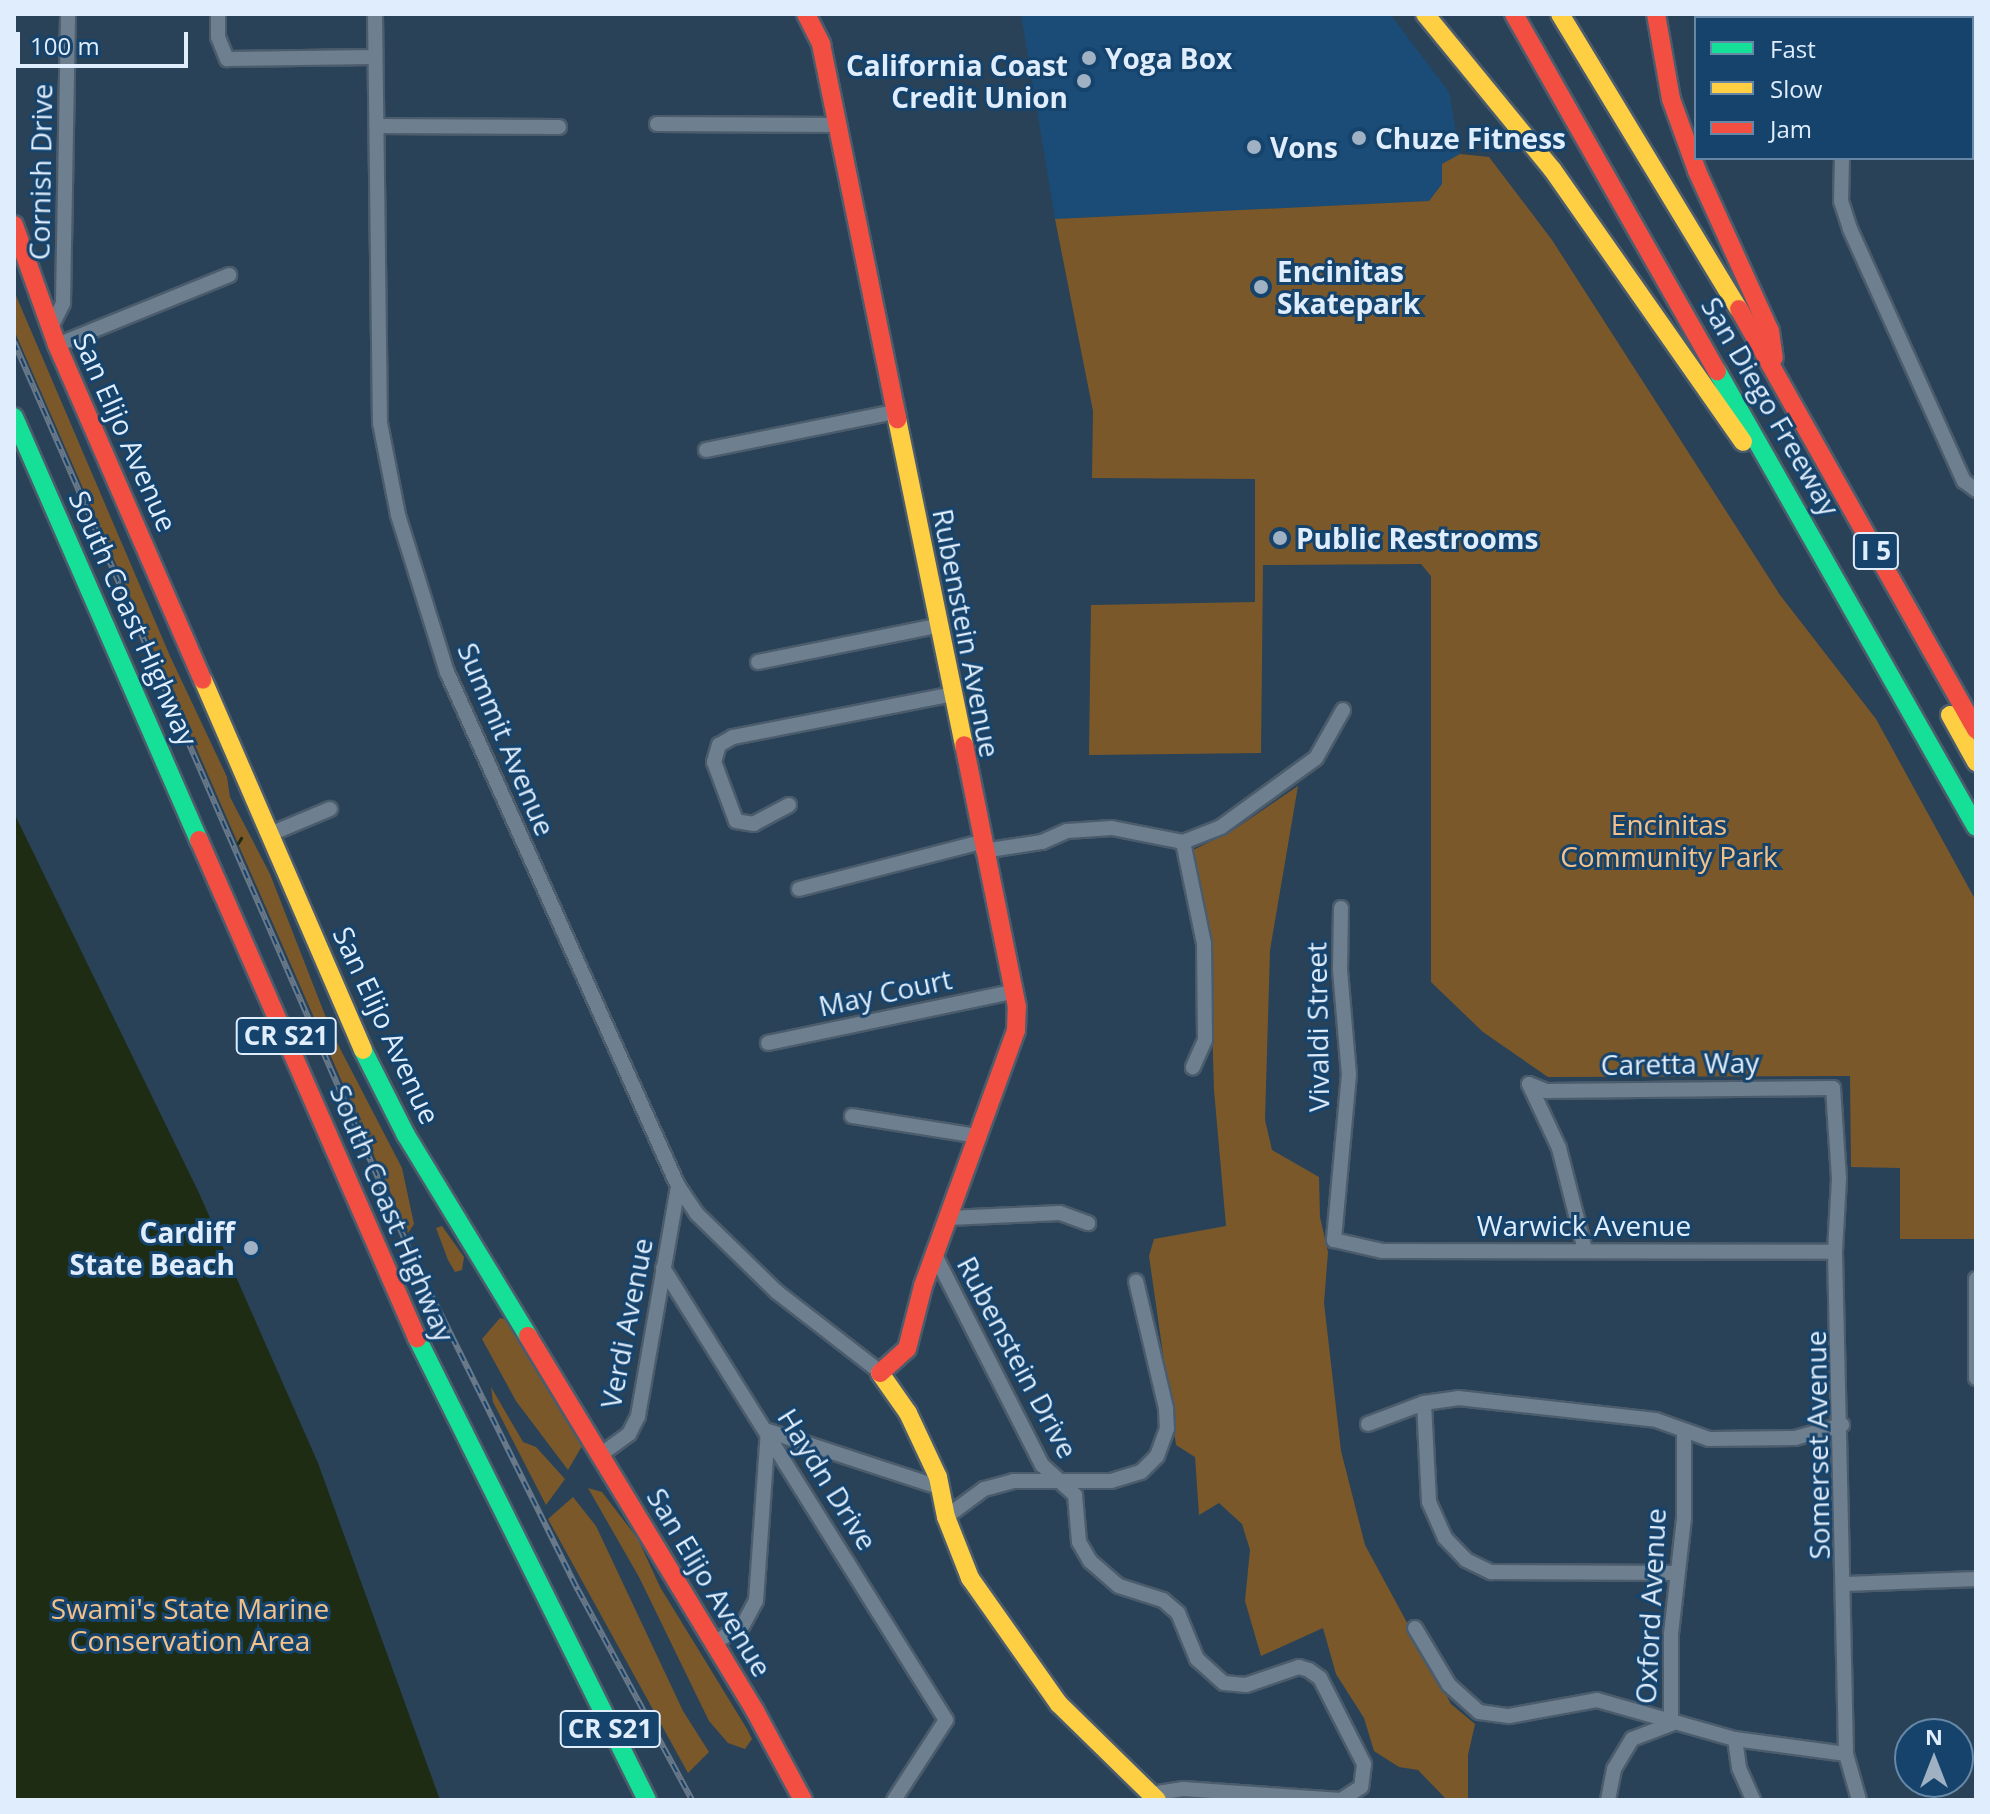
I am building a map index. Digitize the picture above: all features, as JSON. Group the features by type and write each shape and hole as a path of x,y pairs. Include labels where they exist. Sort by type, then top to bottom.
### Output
{"main road":[{"name":"Rubenstein Avenue","path":"806,14 821,44 950,695 1013,992 1016,1030 935,1255 907,1349 879,1371"},
{"path":"1425,14 1552,169 1836,575"},
{"name":"San Diego Freeway","path":"1514,14 1836,575 1976,827"},
{"name":"San Diego Freeway","path":"1560,14 1735,302 1976,730"},
{"path":"1656,14 1671,99 1697,171 1770,331 1775,373"},
{"name":"San Elijo Avenue","path":"14,225 53,337 270,834 406,1135 714,1643 803,1800"},
{"path":"1735,302 1733,331 1976,762"},
{"path":"1694,329 1715,343 1976,799"},
{"name":"South Coast Highway","path":"14,417 435,1380 647,1800"},
{"path":"879,1371 908,1413 970,1578 1032,1670 1155,1797"}],"street":[{"name":"Cornish Drive","path":"53,337 63,303 68,14"},
{"path":"218,14 218,37 227,59 374,57"},
{"name":"Summit Avenue","path":"375,14 378,392 398,515 447,672 678,1186 697,1214 777,1292 879,1371"},
{"path":"657,124 837,125"},
{"path":"378,126 559,127"},
{"path":"1842,160 1841,201 1850,229 1964,481 1976,490"},
{"path":"53,337 229,275"},
{"path":"706,450 894,412"},
{"path":"758,662 937,626"},
{"path":"789,805 754,824 736,821 714,762 719,745 733,737 950,695"},
{"path":"799,889 982,846 1042,842 1067,831 1112,828 1183,842 1221,827 1316,758 1343,710"},
{"path":"270,834 330,809"},
{"path":"1183,842 1204,943 1205,1040 1193,1067"},
{"name":"Vivaldi Street","path":"1334,1240 1349,1074 1340,970 1341,908"},
{"name":"May Court","path":"768,1043 1013,992"},
{"name":"Caretta Way","path":"1585,1250 1559,1148 1529,1084 1546,1091 1833,1088"},
{"name":"Somerset Avenue","path":"1833,1088 1839,1178 1835,1252 1846,1584 1846,1754 1859,1800"},
{"path":"852,1116 977,1136"},
{"name":"Verdi Avenue","path":"600,1455 629,1434 638,1416 678,1186"},
{"path":"948,1218 1060,1213 1088,1223"},
{"name":"Warwick Avenue","path":"1334,1240 1382,1251 1835,1252"},
{"name":"Rubenstein Drive","path":"935,1255 1053,1481 1075,1495 1079,1542 1090,1561 1119,1586 1163,1600 1178,1613 1197,1659 1224,1683 1246,1685 1306,1667 1320,1678 1364,1764 1361,1787 1341,1800 1183,1789 1155,1797"},
{"name":"Haydn Drive","path":"663,1268 768,1431 946,1720 894,1800"},
{"path":"1976,1279 1976,1378"},
{"path":"946,1517 984,1489 1013,1481 1125,1479 1151,1464 1162,1444 1166,1408 1136,1281"},
{"path":"1368,1424 1424,1403 1458,1398 1576,1415 1596,1412 1656,1420 1709,1439 1761,1441 1842,1425"},
{"path":"1424,1403 1429,1502 1445,1538 1466,1560 1491,1572 1674,1573"},
{"path":"714,1643 743,1625 756,1601 768,1431 938,1487"},
{"name":"Oxford Avenue","path":"1608,1800 1614,1769 1632,1739 1671,1724 1674,1573 1684,1519 1684,1431"},
{"path":"1846,1584 1976,1579"},
{"path":"1415,1628 1459,1697 1479,1712 1496,1716 1597,1700 1671,1724 1735,1739 1846,1754"},
{"path":"1735,1739 1739,1768 1753,1800"}],"shaded area":[{"path":"1021,14 1390,14 1449,92 1460,154 1442,164 1442,184 1429,201 1055,219"},
{"name":"Swami's State Marine Conservation Area","path":"14,813 199,1193 318,1463 440,1800 14,1800"}],"green space":[{"name":"Encinitas Community Park","path":"1460,154 1489,157 1552,240 1780,595 1876,719 1976,901 1976,1239 1900,1239 1900,1168 1851,1167 1850,1076 1548,1077 1483,1032 1431,982 1431,576 1421,564 1263,565 1261,753 1089,755 1091,605 1255,602 1255,479 1092,478 1093,411 1055,219 1429,201 1442,184 1442,164"},
{"path":"14,291 170,656 227,777 230,797 270,874 332,1033 402,1168 414,1224 408,1233 14,330"},
{"path":"1298,786 1270,950 1265,1120 1272,1150 1319,1177 1320,1217 1328,1252 1324,1303 1341,1451 1365,1545 1451,1704 1475,1724 1468,1755 1468,1800 1447,1800 1418,1770 1399,1767 1374,1751 1364,1718 1336,1674 1323,1628 1261,1656 1245,1601 1250,1550 1242,1524 1219,1503 1199,1515 1195,1457 1176,1445 1149,1256 1154,1239 1226,1226 1214,1090 1209,924 1193,850 1232,831"},
{"path":"442,1226 464,1257 462,1270 455,1272 448,1260 436,1228"},
{"path":"500,1318 508,1320 582,1446 568,1470 516,1401 482,1339"},
{"path":"491,1387 523,1442 536,1447 565,1479 546,1505 493,1402"},
{"path":"588,1488 602,1492 638,1539 660,1587 747,1729 752,1739 745,1749 728,1743 709,1721 639,1577"},
{"path":"573,1497 596,1526 683,1711 709,1752 688,1773 548,1519"}],"waterway":[{"path":"238,843 241,838"}],"railway":[{"path":"14,342 412,1256 578,1590 692,1800"}],"traffic: fast":[{"path":"1717,371 1976,827"},
{"path":"14,417 199,840"},
{"path":"363,1050 406,1135 528,1336"},
{"path":"417,1338 647,1800"}],"traffic: slow":[{"path":"1425,14 1552,169 1743,442"},
{"path":"1560,14 1739,309"},
{"path":"897,419 964,745"},
{"path":"203,680 363,1050"},
{"path":"1950,715 1976,762"},
{"path":"880,1373 908,1413 938,1477 946,1517 970,1578 1059,1704 1157,1800"}],"traffic: jam":[{"path":"806,14 821,44 897,419"},
{"path":"1514,14 1717,371"},
{"path":"1656,14 1671,99 1697,171 1770,331 1774,358"},
{"path":"14,225 57,345 203,680"},
{"path":"1739,309 1976,730"},
{"path":"880,1373 907,1349 923,1286 1016,1030 1017,1007 964,745"},
{"path":"199,840 417,1338"},
{"path":"528,1336 755,1711 803,1800"}],"place":[{"name":"Yoga Box","path":"1089,58"},
{"name":"California Coast Credit Union","path":"1084,81"},
{"name":"Chuze Fitness","path":"1359,138"},
{"name":"Vons","path":"1254,147"},
{"name":"Encinitas Skatepark","path":"1261,287"},
{"name":"Public Restrooms","path":"1280,538"},
{"name":"Cardiff State Beach","path":"251,1248"}]}
